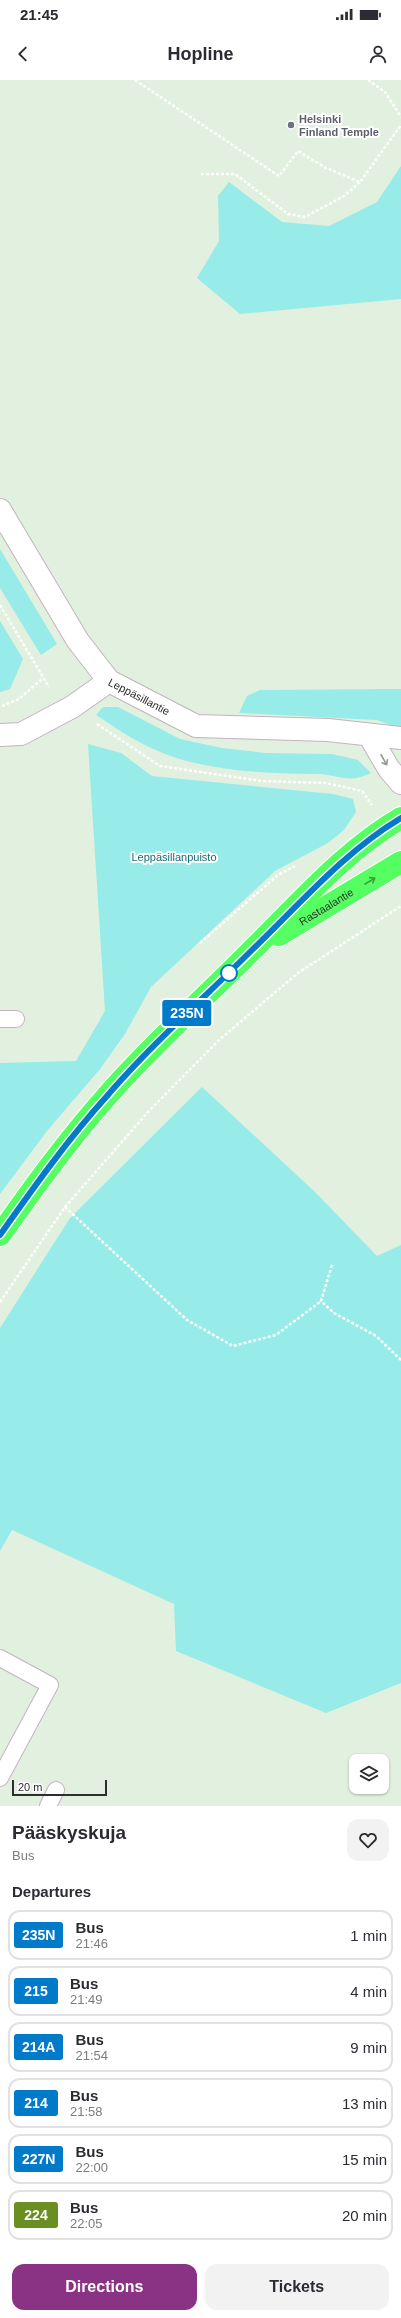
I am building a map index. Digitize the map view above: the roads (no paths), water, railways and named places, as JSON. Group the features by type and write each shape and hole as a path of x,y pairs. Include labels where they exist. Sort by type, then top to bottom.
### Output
{"main road":[{"name":"Rastaalantie","path":"0,1235 45,1171 106,1096 140,1059 324,879 369,839 401,818"},
{"name":"Rastaalantie","path":"252,951 401,862"}],"street":[{"name":"Leppäsillantie","path":"0,510 78,641 109,681 196,726 328,730 401,738"},
{"path":"0,735 21,734 72,707 109,681"},
{"path":"368,735 389,769 401,783"}],"lane":[{"path":"0,1658 50,1685 0,1778"},
{"path":"48,1806 56,1790"}],"place":[{"name":"Helsinki Finland Temple","path":"291,125"}],"park label":[{"name":"Leppäsillanpuisto","path":"174,857"}]}
